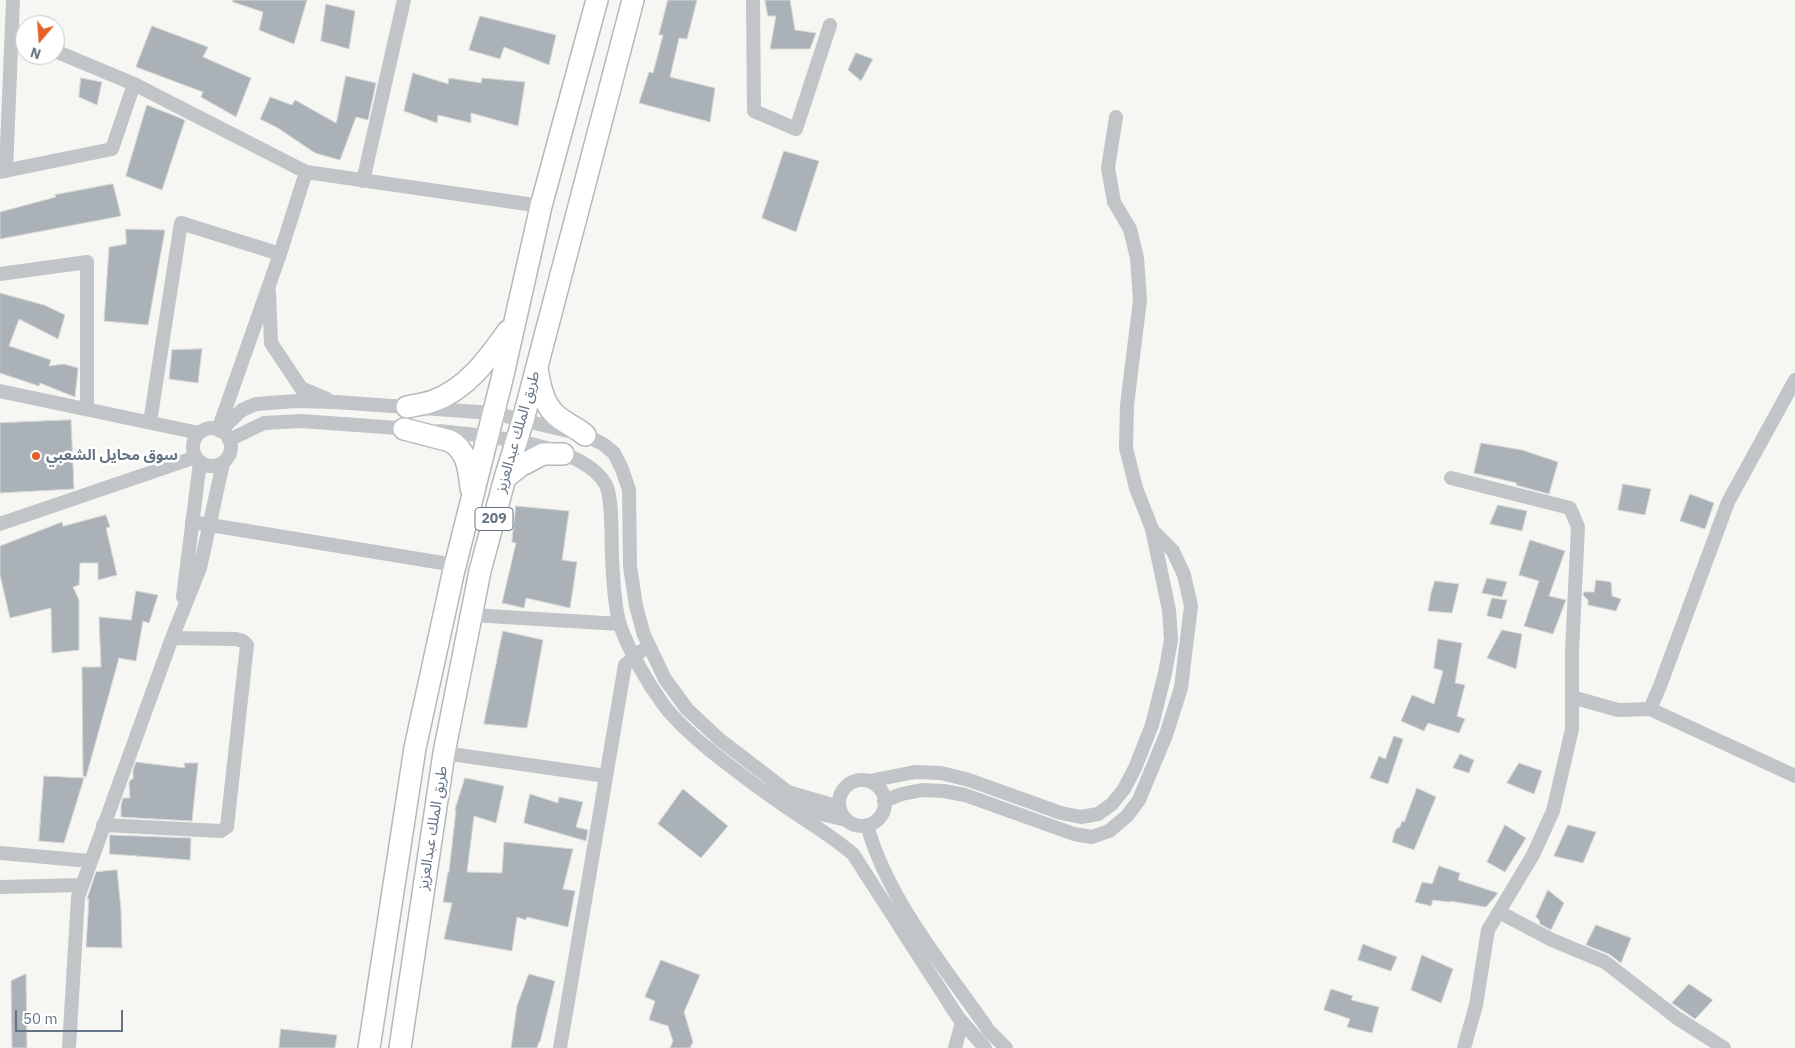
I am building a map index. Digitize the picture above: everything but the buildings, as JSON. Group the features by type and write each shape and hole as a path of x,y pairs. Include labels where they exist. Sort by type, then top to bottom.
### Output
{"main road":[{"name":"طريق الملك عبدالعزيز","path":"369,1048 414,748 455,565 488,435 541,206 597,0"},
{"name":"طريق الملك عبدالعزيز","path":"400,1048 444,753 480,571 523,420 633,0"},
{"path":"407,407 434,400 460,386 475,374 488,359 514,322"},
{"path":"537,367 542,393 552,412 585,435"},
{"path":"404,429 456,444 468,464 472,497"},
{"path":"505,478 520,466 543,454 564,454"}],"street":[{"path":"13,0 3,172 112,149 134,84"},
{"path":"363,181 404,0"},
{"path":"753,0 754,112 796,129 830,25"},
{"path":"65,55 134,84 306,172 541,206"},
{"path":"846,820 839,807 839,799 841,792 853,781 869,781 915,772 940,774 969,780 1081,818 1098,814 1112,804 1124,789 1135,768 1152,725 1166,673 1171,640 1169,610 1152,529 1136,488 1126,448 1127,405 1140,300 1138,258 1130,229 1114,202 1108,168 1116,117"},
{"path":"222,433 268,283 280,254 306,172"},
{"path":"150,422 181,222 280,254"},
{"path":"0,274 87,262 86,409"},
{"path":"268,283 271,343 301,388 335,402"},
{"path":"1650,709 1728,502 1795,380"},
{"path":"0,391 199,434"},
{"path":"222,433 242,410 256,404 296,401 335,402 493,413 585,435 603,444 614,453 629,490 630,566 636,606 644,635 665,679 687,709 719,739 788,792 839,807"},
{"path":"222,433 264,423 301,421 488,435 564,454 584,463 596,473 606,486 609,502 613,577 620,624 634,656 664,706 697,739 781,804 837,840 853,854 962,1022 985,1048"},
{"path":"69,1048 78,897 182,610 200,568 223,463 230,454 231,448 222,433 211,428 199,434 193,445 198,459 182,610"},
{"path":"0,524 198,459 211,466 223,463"},
{"path":"1451,478 1570,508 1578,527 1572,651 1572,729 1553,811 1533,855 1488,930 1476,1005 1464,1048"},
{"path":"192,522 455,565"},
{"path":"884,801 902,794 922,790 944,791 965,795 1074,834 1092,837 1109,832 1127,816 1139,800 1166,735 1183,680 1191,614 1184,576 1173,551 1152,529"},
{"path":"472,615 620,624"},
{"path":"103,825 221,831 227,827 247,645 243,641 236,639 172,638"},
{"path":"560,1048 625,665 649,645"},
{"path":"1572,697 1618,710 1650,709 1795,775"},
{"path":"444,753 606,776"},
{"path":"781,804 846,820 859,826 867,825 879,818 883,812 884,801 881,791 869,781"},
{"path":"867,825 873,846 901,904 989,1031 1006,1048"},
{"path":"0,853 90,861"},
{"path":"0,887 81,886"},
{"path":"1499,912 1552,940 1605,962 1677,1018 1724,1048"},
{"path":"955,1048 962,1022"}],"place":[{"name":"سوق محايل الشعبي","path":"36,456"}]}
